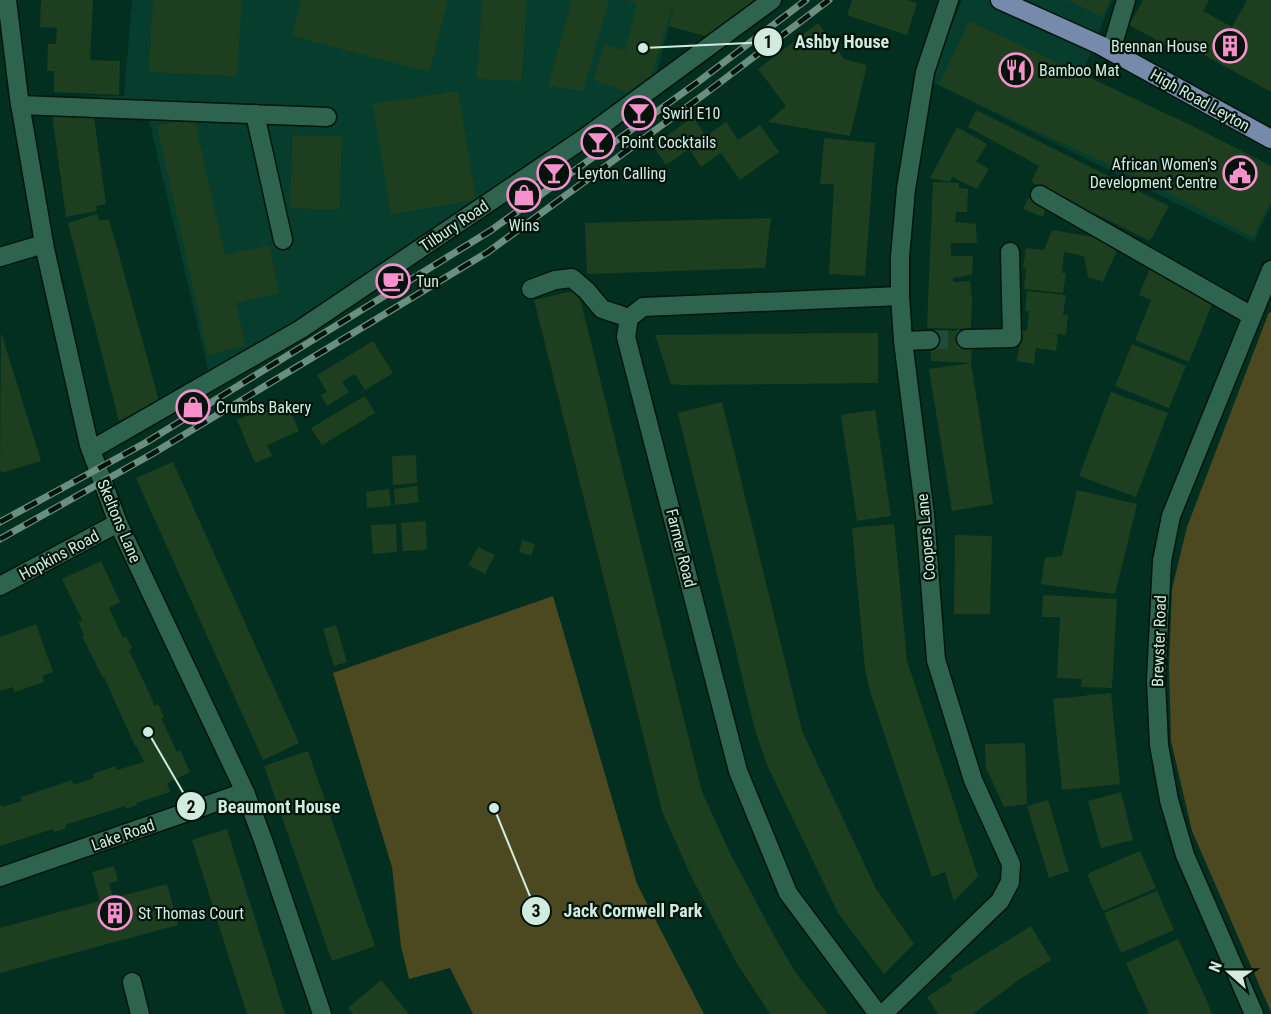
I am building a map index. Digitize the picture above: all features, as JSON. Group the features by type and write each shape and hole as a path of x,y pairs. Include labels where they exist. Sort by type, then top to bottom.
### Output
{"main road":[{"name":"High Road Leyton","path":"1000,0 1111,51 1271,139"}],"street":[{"name":"Skeltons Lane","path":"7,0 8,78 20,105 44,244 91,450 118,523 245,792 322,1014"},
{"name":"Tilbury Road","path":"91,450 301,328 583,140 772,0"},
{"name":"Coopers Lane","path":"880,1014 1000,901 1010,882 1011,864 973,780 936,660 925,515 903,341 900,257 906,189 925,72 949,0"},
{"path":"1111,51 1126,0"},
{"path":"20,105 327,117"},
{"path":"255,114 283,240"},
{"path":"1040,195 1252,316"},
{"path":"0,257 44,244"},
{"path":"966,339 1012,338 1010,252"},
{"name":"Brewster Road","path":"1254,1014 1185,855 1169,800 1161,756 1156,681 1162,561 1171,516 1271,270"},
{"path":"531,289 555,280 572,278 602,309 628,318 644,306 900,296"},
{"name":"Farmer Road","path":"628,318 626,337 738,771 788,893 880,1014"},
{"path":"903,341 930,340"},
{"name":"Hopkins Road","path":"0,586 118,523"},
{"name":"Lake Road","path":"0,877 245,792"},
{"path":"132,982 140,1014"}],"shaded area":[{"path":"132,0 676,0 654,83 210,377 149,120 21,112 19,98 124,96"},
{"path":"962,0 1112,0 1082,74 1271,166 1271,204 1254,242 930,81"},
{"path":"1269,312 1271,313 1271,1012 1192,831 1171,741 1169,667 1172,589 1187,527"},
{"path":"553,596 637,884 704,1014 473,1014 450,968 409,979 401,946 392,867 333,673"}],"building":[{"path":"41,0 93,0 90,60 120,61 119,95 54,92 54,71 47,71 48,44 56,44 57,28 40,27"},
{"path":"153,0 242,0 237,76 149,72"},
{"path":"301,0 448,0 429,72 292,36"},
{"path":"482,0 527,0 521,81 477,79"},
{"path":"572,0 609,0 583,91 548,86"},
{"path":"627,0 762,0 712,38 669,26 674,7 672,6 651,78 628,92 594,80 604,44 625,51 637,4"},
{"path":"852,0 908,0 917,3 907,35 847,15"},
{"path":"1069,0 1110,0 1102,17"},
{"name":"Brennan House","path":"1143,0 1209,0 1203,11 1232,27 1247,0 1271,0 1271,92 1183,43 1178,52 1129,25"},
{"path":"969,21 1190,125 1271,166 1271,201 1253,237 1160,189 939,85"},
{"path":"818,23 844,59 867,65 850,136 768,122 786,106 758,69"},
{"path":"458,91 476,200 391,214 373,104"},
{"path":"976,110 1169,206 1150,241 1031,182 1039,166 968,127"},
{"path":"52,114 94,117 106,204 96,206 97,211 66,217"},
{"path":"693,117 706,136 726,122 738,140 760,125 779,152 740,180 721,153 701,167 689,149 666,165 653,146"},
{"path":"194,118 225,255 269,245 279,293 236,303 245,346 208,355 157,126"},
{"path":"957,127 987,144 976,162 989,169 977,189 952,177 950,182 930,178"},
{"path":"293,135 342,137 339,210 290,208"},
{"path":"824,138 875,143 865,276 829,274 834,184 820,184"},
{"path":"933,182 959,183 959,188 968,189 967,212 956,212 955,222 976,224 977,243 951,243 951,256 973,256 972,275 953,278 953,282 970,281 971,329 927,328"},
{"path":"1028,198 1047,205 1043,217 1023,209"},
{"path":"97,214 99,221 109,219 159,401 119,421 68,223"},
{"path":"771,218 765,268 587,274 585,223"},
{"path":"1052,230 1093,237 1094,235 1118,248 1103,282 1088,277 1084,256 1064,252 1062,273 1066,273 1063,293 1024,289 1026,269 1023,268 1026,248 1044,250"},
{"path":"1150,268 1213,302 1189,362 1135,340 1151,300 1139,295"},
{"path":"578,290 702,792 731,855 778,943 796,973 828,1014 770,1014 736,962 690,874 662,811 534,300"},
{"path":"1027,291 1066,295 1063,315 1068,315 1066,335 1047,333 1058,335 1056,351 1036,348 1034,364 1017,361 1022,330 1027,331 1029,311 1025,311"},
{"path":"930,330 967,331 972,343 971,363 931,361"},
{"path":"1,332 41,461 1,473 0,469"},
{"path":"878,333 878,383 680,385 671,384 655,335"},
{"path":"373,341 393,373 365,390 355,374 342,382 349,392 327,406 321,395 327,392 317,375"},
{"path":"1132,344 1186,366 1169,408 1115,386"},
{"path":"971,363 993,504 952,511 929,369"},
{"path":"1111,392 1168,413 1136,497 1079,476"},
{"path":"365,396 375,413 322,445 311,428"},
{"path":"285,399 299,431 267,445 272,456 255,463 237,420"},
{"path":"722,402 802,731 876,889 914,944 884,974 838,913 768,767 755,730 678,413"},
{"path":"875,410 891,516 857,521 841,415"},
{"path":"416,455 417,483 393,485 392,456"},
{"path":"173,462 299,743 263,760 136,478"},
{"path":"417,486 419,502 395,505 394,489"},
{"path":"389,489 391,506 367,508 366,492"},
{"path":"1077,490 1137,504 1115,594 1041,584 1045,558 1062,556"},
{"path":"426,521 427,550 403,551 401,523"},
{"path":"396,524 397,552 373,554 371,525"},
{"path":"894,524 907,661 978,876 954,901 945,872 932,877 870,691 865,669 852,528"},
{"path":"955,535 992,536 990,614 954,614"},
{"path":"522,540 535,544 531,556 519,552"},
{"path":"478,547 495,555 485,574 468,565"},
{"path":"101,561 120,602 109,608 123,638 126,636 132,648 129,650 155,706 158,704 164,717 161,718 177,752 180,750 190,772 167,783 170,792 136,803 137,805 126,809 125,806 65,825 66,828 54,832 53,829 0,846 0,803 2,807 22,801 21,797 72,780 73,785 94,778 93,774 115,766 117,770 144,762 82,636 84,635 78,622 82,620 62,579"},
{"path":"1043,595 1117,599 1112,688 1081,687 1082,679 1057,678 1060,617 1042,617"},
{"path":"36,624 53,672 42,676 44,682 15,692 13,687 0,691 0,637"},
{"path":"336,625 347,662 334,666 323,629"},
{"path":"1111,693 1120,784 1062,790 1053,699"},
{"path":"1025,743 1027,804 1004,807 986,768 985,744"},
{"path":"308,751 375,946 332,961 264,766"},
{"path":"1121,792 1133,840 1101,848 1088,801"},
{"path":"1048,800 1069,871 1049,878 1027,806"},
{"path":"227,829 285,1014 247,1014 192,840"},
{"path":"1140,851 1156,888 1103,911 1087,874"},
{"name":"St Thomas Court","path":"114,866 118,881 109,883 113,898 167,884 178,925 0,973 0,928 100,901 92,872"},
{"path":"1157,891 1174,930 1121,953 1104,913"},
{"path":"1031,926 1051,960 1020,979 973,1014 938,1014 927,997 953,980 950,976"},
{"path":"1178,939 1212,1014 1149,1014 1126,963"},
{"path":"381,980 409,1014 353,1014 348,1008"}],"tunnel":[{"path":"930,340 966,339"}],"railway":[{"path":"0,522 145,443 490,231 698,82 806,0"},
{"path":"0,539 152,454 488,252 829,0"}],"place":[{"name":"Brennan House","path":"1230,46"},
{"name":"Ashby House","path":"643,48"},
{"name":"Bamboo Mat","path":"1016,70"},
{"name":"Swirl E10","path":"639,113"},
{"name":"Point Cocktails","path":"598,142"},
{"name":"Leyton Calling","path":"554,173"},
{"name":"African Women's Development Centre","path":"1240,173"},
{"name":"Wins","path":"524,195"},
{"name":"Tun","path":"393,281"},
{"name":"Crumbs Bakery","path":"193,407"},
{"name":"Beaumont House","path":"148,732"},
{"name":"Jack Cornwell Park","path":"494,808"},
{"name":"St Thomas Court","path":"115,913"}]}
